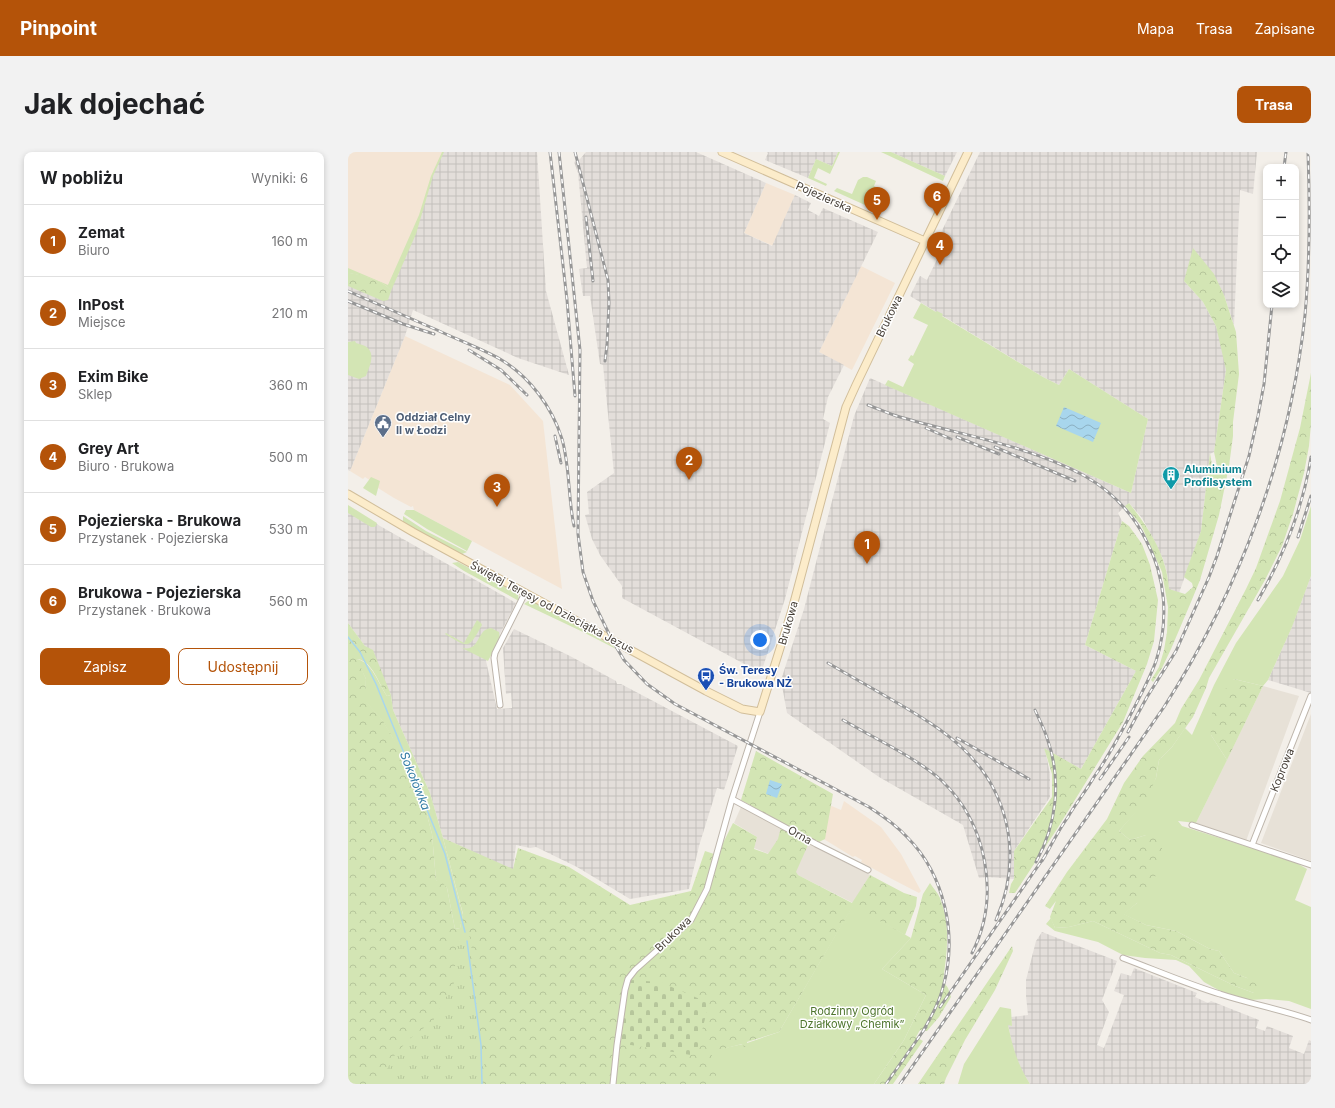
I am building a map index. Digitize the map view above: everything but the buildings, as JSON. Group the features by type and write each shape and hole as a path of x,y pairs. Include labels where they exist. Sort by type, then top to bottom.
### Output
{"street":[{"name":"Pojezierska","path":"722,152 925,241"},
{"name":"Brukowa","path":"613,1084 616,1045 628,979 634,970 691,920 707,889 732,799 792,610 846,407 968,152"},
{"name":"Świętej Teresy od Dzieciątka Jezus","path":"348,494 413,532 732,704 745,710 760,712"},
{"path":"500,705 494,658 495,653 525,593"},
{"name":"Koprowa","path":"1252,845 1311,696"},
{"name":"Orna","path":"732,799 868,870"},
{"path":"1192,825 1311,865"},
{"path":"1123,958 1218,994 1244,1002 1270,1007 1311,1020"}],"shaded area":[{"path":"348,152 443,152 420,215 388,287 348,269"},
{"path":"443,152 537,152 546,291 569,375 518,358 413,310 405,336 350,471 348,470 348,281 383,297 420,215 432,177"},
{"path":"586,152 696,152 766,183 744,233 772,246 795,195 811,203 808,210 819,216 823,208 878,232 819,352 844,365 828,397 823,419 830,423 785,599 761,673 622,598 622,586 600,555 592,539 585,515 589,514 587,492 614,473 603,365 600,364 590,296 583,296 579,269 587,268 578,173 574,162 580,159"},
{"path":"767,152 838,152 832,166 816,159 808,178 765,160 768,153"},
{"path":"891,152 957,152 945,176"},
{"path":"980,152 1257,152 1253,194 1240,190 1234,325 1224,295 1184,281 1203,302 1216,326 1222,345 1226,370 1214,452 1210,454 1201,531 1179,593 1169,589 1163,559 1142,518 1129,503 1118,513 1122,521 1085,645 1136,671 1081,769 1045,749 1050,774 1050,797 1014,851 1014,879 987,877 979,878 963,825 879,777 787,713 780,683 804,609 854,416 870,378 1131,493 1148,419 1069,369 1059,385 1043,377 910,296 920,276 927,280 941,251 934,247"},
{"path":"766,183 795,195 773,246 744,233"},
{"path":"861,266 895,283 852,370 819,352"},
{"path":"405,336 510,385 543,421 562,589 414,510 413,506 411,507 394,498 370,483 371,481 365,477 363,479 350,471"},
{"path":"348,507 516,603 486,661 497,709 512,708 511,693 506,694 503,648 514,629 570,656 616,681 617,684 621,684 738,746 724,790 717,788 699,846 689,889 630,899 577,867 536,847 530,848 516,845 513,870 443,838 430,793 393,710 391,695 365,646 348,623"},
{"path":"1311,576 1311,693 1268,680 1291,629"},
{"path":"1263,686 1299,696 1246,841 1196,823"},
{"path":"1311,714 1311,861 1261,843"},
{"path":"844,801 881,827 901,854 921,891 919,893 861,862 862,860 855,856 853,857 814,833 827,804 841,810"},
{"path":"741,807 783,829 771,855 754,848 757,837 734,823"},
{"path":"808,843 870,875 853,903 794,873"},
{"path":"1042,932 1117,961 1102,1000 1109,1012 1097,1045 1104,1048 1124,995 1114,991 1121,973 1131,976 1134,968 1197,993 1195,997 1208,1003 1211,1001 1259,1020 1256,1028 1265,1031 1267,1026 1293,1036 1289,1048 1304,1054 1309,1040 1311,1041 1311,1084 1030,1084 1020,1068 1013,1050 1008,1024 1012,1026 1011,1017 1028,1015 1026,980 1036,941"}],"green space":[{"path":"442,152 444,152 433,176 416,234 391,291 378,282 348,273 348,268 388,285 419,215 431,176"},
{"path":"838,152 840,152 830,174 818,168 814,178 827,184 826,186 808,178 816,159 832,166"},
{"path":"881,152 891,152 945,176 943,181"},
{"path":"863,177 876,181 874,186 876,187 873,194 883,198 876,210 834,191 837,188 852,194 858,180"},
{"path":"1193,248 1214,274 1224,295 1236,332 1239,374 1229,466 1219,515 1200,580 1171,649 1153,682 1151,680 1159,667 1164,650 1167,632 1168,607 1162,572 1141,525 1125,506 1129,503 1156,543 1165,565 1169,589 1185,594 1193,587 1192,583 1184,577 1201,531 1210,453 1213,471 1217,466 1214,452 1226,370 1216,326 1203,302 1184,281"},
{"path":"348,273 365,276 384,284 391,291 388,300 383,301 348,286"},
{"path":"921,303 936,312 937,311 943,314 942,316 1043,377 1059,385 1069,369 1148,419 1131,493 885,385 888,380 903,387 914,364 908,360 911,355 913,356 928,325 913,318"},
{"path":"355,341 356,343 365,346 371,352 371,360 366,376 359,379 348,375 348,342"},
{"path":"1311,373 1311,424 1309,446 1304,473 1293,514 1282,546 1265,580 1209,678 1193,717 1172,747 1159,760 1156,778 1146,801 1119,831 1130,840 1146,835 1162,836 1162,860 1153,882 1137,903 1124,914 1146,925 1176,931 1210,949 1219,951 1234,973 1247,978 1259,986 1254,993 1235,986 1171,955 1160,953 1093,921 1069,927 1055,928 1050,917 1056,901 1050,909 1045,906 1067,872 1107,819 1124,783 1143,756 1175,723 1181,709 1199,680 1246,589 1256,568 1280,501 1300,428"},
{"path":"371,477 380,481 376,496 363,488"},
{"path":"348,505 377,523 376,526 371,527 348,513"},
{"path":"1311,506 1311,576 1292,627 1268,680 1263,686 1234,679 1211,735 1227,760 1196,823 1178,821 1182,826 1293,861 1307,869 1295,900 1311,907 1311,1009 1289,1001 1266,999 1250,1000 1222,992 1204,982 1189,966 1176,960 1123,955 1098,942 1055,931 1046,924 1051,918 1055,928 1069,927 1093,921 1160,953 1171,955 1235,986 1254,993 1247,978 1234,973 1219,951 1210,949 1176,931 1146,925 1123,914 1137,903 1146,835 1130,840 1119,831 1137,810 1156,778 1159,760 1172,747 1185,728 1192,735 1214,685 1236,643 1283,576 1300,540"},
{"path":"406,510 414,510 472,541 467,551 427,529 404,514"},
{"path":"403,516 426,531 467,552 462,554 406,524 403,522"},
{"path":"1122,521 1129,526 1142,544 1150,565 1158,600 1154,641 1147,664 1123,722 1057,829 1015,893 1009,893 1014,879 1014,851 1052,797 1052,774 1044,748 1081,769 1136,671 1085,645"},
{"path":"458,562 518,594 519,601 452,563"},
{"path":"528,601 534,602 616,649 524,604"},
{"path":"477,620 482,625 470,643 464,644 445,634 446,633 464,643"},
{"path":"348,623 365,646 373,650 391,695 387,696 375,674 367,664 357,659 366,679 365,700 381,718 388,729 416,791 423,792 430,810 427,815 432,834 436,880 442,882 447,888 455,929 460,928 463,914 443,838 513,869 518,848 569,867 630,905 691,891 705,851 717,855 733,823 757,837 754,849 768,854 778,839 782,823 741,800 756,751 833,794 825,839 819,842 815,840 808,845 796,872 798,875 852,903 870,875 904,893 917,897 916,906 905,935 853,906 779,1032 747,1042 747,1046 744,1047 742,1044 711,1052 718,1084 348,1084"},
{"path":"491,628 499,632 500,638 488,661 462,648 472,647 476,644 486,629"},
{"path":"356,659 362,661 371,669 387,696 391,695 393,710 430,793 463,915 460,928 455,929 447,888 436,880 432,834 427,815 430,809 423,792 416,791 392,737 382,720 364,700 366,679"},
{"path":"1234,679 1263,686 1227,760 1211,735 1210,722 1215,701"},
{"path":"930,883 940,898 946,919 947,950 943,981 948,988 951,997 939,1017 927,1031 920,1030 916,1037 923,1041 893,1084 874,1084 904,1040 926,995 882,969 911,938 923,894"},
{"name":"Rodzinny Ogród Działkowy „Chemik”","path":"853,905 911,938 882,969 926,995 904,1040 874,1084 673,1084 711,1051 743,1044 747,1046 747,1043 779,1032"},
{"path":"462,931 468,932 471,938 473,977 485,1059 482,1084 377,1084 390,1064 388,1063 408,1040 433,1021 454,983 457,936"},
{"path":"1012,946 1013,951 995,990 965,1040 944,1084 918,1084"},
{"path":"630,980 660,982 709,1003 696,1054 691,1055 619,1043 627,990"},
{"path":"1000,1007 1011,1009 1012,1026 1008,1025 1012,1041 1016,1055 1030,1084 958,1084 964,1064"}],"water":[{"path":"1064,407 1101,423 1093,442 1056,426"},
{"path":"770,780 782,784 777,798 766,794"}],"waterway":[{"name":"Sokołówka","path":"348,637 360,652 376,684 445,854 465,932"},
{"name":"Sokołówka","path":"467,941 481,1045 482,1084"}],"railway":[{"path":"550,152 567,300 575,396"},
{"path":"559,152 580,350 578,534 583,572 593,601 612,640 624,660 647,684 675,704 869,807 898,829 920,852 931,869 945,907 949,947 947,967 941,993 923,1031"},
{"path":"575,152 608,280 609,303 605,361"},
{"path":"1284,164 1286,152"},
{"path":"900,1084 1164,707 1216,616 1238,568 1274,469 1287,419 1298,367 1305,315 1309,254 1308,152"},
{"path":"586,217 593,281"},
{"path":"348,291 500,359 511,366 530,384 546,404 558,427 562,439 565,450 574,526"},
{"path":"348,301 403,324 434,334"},
{"path":"1128,732 1147,697 1176,651 1217,556 1249,456 1258,416 1264,384 1272,308"},
{"path":"469,350 501,370 527,395"},
{"path":"868,405 900,417 1016,448 1083,475 1111,495 1127,511 1134,520 1153,554 1161,584 1164,615 1163,630 1156,661 1151,674 1115,744 1061,828 1042,861"},
{"path":"926,428 951,439"},
{"path":"555,436 561,463"},
{"path":"957,437 999,454"},
{"path":"995,447 1075,481"},
{"path":"1258,600 1276,566 1298,513 1311,457"},
{"path":"1298,537 1311,496"},
{"path":"828,663 931,724 948,736 978,764 999,800 1006,822 1010,847 1009,872 1005,896 996,920"},
{"path":"1035,710 1052,754 1056,785 1053,817 1049,832 1036,862"},
{"path":"843,720 919,763 931,772 957,797 969,817 979,839 985,862 987,885 986,908 981,931 972,953"},
{"path":"1100,779 1129,737"},
{"path":"957,738 1029,779"},
{"path":"940,1007 1045,856"},
{"path":"886,1084 926,1027"}],"place":[{"name":"Brukowa - Pojezierska","path":"937,216"},
{"name":"Pojezierska - Brukowa","path":"877,220"},
{"name":"Grey Art","path":"940,265"},
{"name":"Oddział Celny II w Łodzi","path":"383,438"},
{"name":"InPost","path":"689,480"},
{"name":"Aluminium Profilsystem","path":"1171,490"},
{"name":"Exim Bike","path":"497,507"},
{"name":"Zemat","path":"867,564"},
{"name":"Św. Teresy - Brukowa NŻ","path":"706,691"}]}
